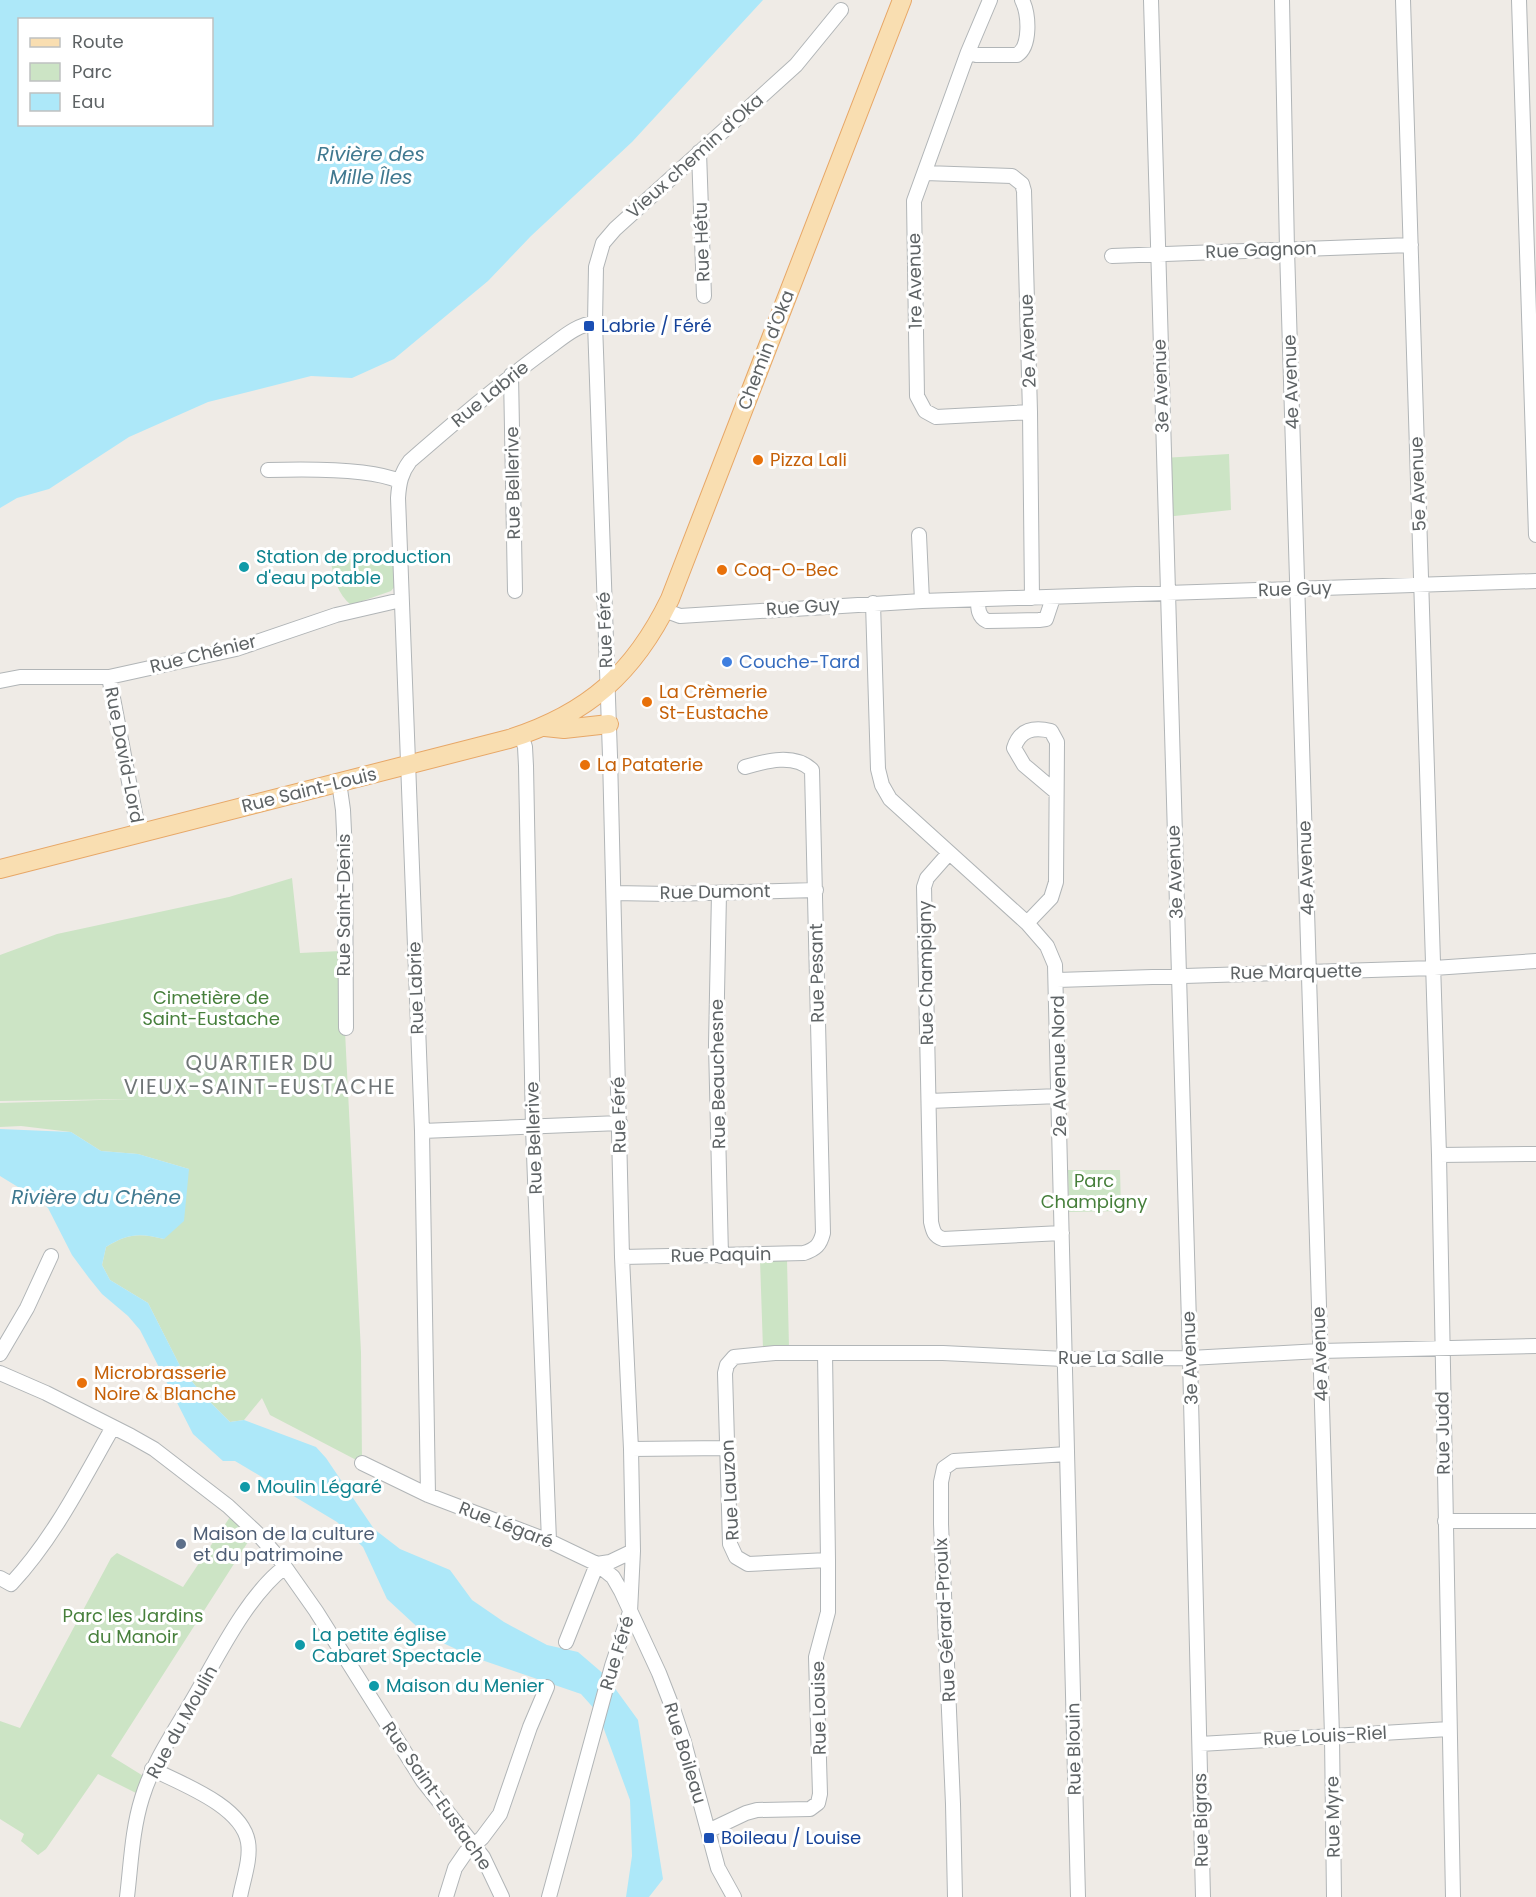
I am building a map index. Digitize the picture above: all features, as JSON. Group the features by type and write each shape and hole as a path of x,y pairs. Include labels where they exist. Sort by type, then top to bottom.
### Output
{"main road":[{"name":"Chemin d'Oka","path":"607,686 639,653 664,610 902,0"},
{"name":"Rue Saint-Louis","path":"0,869 521,735 544,727 580,707 607,686"},
{"path":"544,727 564,729 609,724"}],"street":[{"name":"1re Avenue","path":"990,0 968,52 914,201 917,396 925,411 936,417 1030,412"},
{"path":"968,52 975,55 1017,55 1022,52 1026,40 1026,7 1022,0"},
{"name":"3e Avenue","path":"1151,0 1200,1744"},
{"name":"4e Avenue","path":"1281,0 1332,1736"},
{"name":"5e Avenue","path":"1403,0 1434,968"},
{"path":"1519,0 1536,535"},
{"name":"Vieux chemin d'Oka","path":"595,323 596,267 603,243 615,229 796,65 841,10"},
{"name":"Rue Hétu","path":"699,153 704,296"},
{"name":"2e Avenue","path":"925,172 1012,176 1022,184 1030,412 1032,598"},
{"name":"Rue Gagnon","path":"1112,256 1411,245"},
{"name":"Rue Labrie","path":"428,1495 422,1131 401,600 399,481 410,461 511,375 571,332 587,323 595,323"},
{"name":"Rue Féré","path":"549,1897 612,1666 630,1612 633,1551 631,1449 622,1257 614,893 595,323"},
{"name":"Rue Bellerive","path":"511,375 515,591"},
{"path":"268,470 302,469 344,472 390,477 399,481"},
{"path":"919,535 922,601"},
{"name":"Rue Guy","path":"664,610 680,616 873,603 1536,581"},
{"path":"978,600 979,614 987,621 1039,620 1046,619 1053,598"},
{"name":"Rue Chénier","path":"0,681 20,677 108,677 236,649 336,615 401,600"},
{"name":"2e Avenue Nord","path":"873,603 878,769 882,785 890,799 1027,923 1047,946 1055,965 1070,1602"},
{"name":"Rue David-Lord","path":"108,677 139,834"},
{"path":"1027,923 1051,898 1056,882 1057,742 1051,731 1040,728 1025,732 1017,738 1014,748 1024,765 1056,792"},
{"name":"Rue Bellerive","path":"521,735 525,747 526,766 533,1128 549,1541"},
{"name":"Rue Pesant","path":"745,767 770,760 803,762 812,770 823,1233 817,1247"},
{"name":"Rue Saint-Denis","path":"339,782 345,853 346,1028"},
{"name":"Rue Champigny","path":"949,853 927,878 924,886 933,1232 937,1237 951,1239 1062,1233"},
{"name":"Rue Dumont","path":"614,893 816,890"},
{"name":"Rue Beauchesne","path":"719,893 716,1046 721,1256"},
{"name":"Rue Marquette","path":"1057,980 1434,968 1536,961"},
{"name":"Rue Judd","path":"1434,968 1453,1897"},
{"path":"929,1101 1059,1096"},
{"path":"422,1131 620,1123"},
{"path":"1439,1155 1536,1154"},
{"name":"Rue Paquin","path":"622,1257 804,1253 817,1247"},
{"path":"0,1354 27,1308 51,1256"},
{"name":"Rue La Salle","path":"726,1365 734,1357 775,1353 943,1353 1064,1359 1190,1358 1320,1351 1536,1346"},
{"name":"Rue Louise","path":"708,1831 757,1810 810,1809 818,1803 820,1794 816,1657 828,1612 825,1353"},
{"name":"Rue Lauzon","path":"726,1365 730,1544 736,1557 747,1564 828,1560"},
{"name":"Rue Saint-Eustache","path":"0,1373 131,1436 174,1463 228,1506 257,1533 322,1621 423,1781 475,1845 502,1897"},
{"path":"0,1578 11,1584 31,1563 113,1427"},
{"path":"631,1449 727,1448"},
{"name":"Rue Gérard-Proulx","path":"956,1897 940,1524 941,1482 944,1468 954,1461 1067,1454"},
{"name":"Rue Légaré","path":"362,1462 428,1495 549,1541 597,1564 613,1577 630,1612"},
{"path":"1445,1521 1536,1521"},
{"path":"566,1642 597,1564 610,1562 633,1551"},
{"name":"Rue du Moulin","path":"127,1897 137,1817 152,1769 230,1636 255,1598 275,1575 285,1568"},
{"name":"Rue Blouin","path":"1070,1602 1078,1897"},
{"name":"Rue Boileau","path":"630,1612 673,1709 718,1868 734,1897"},
{"path":"446,1897 455,1868 466,1852 495,1823 500,1814 530,1727 547,1687"},
{"name":"Rue Louis-Riel","path":"1200,1744 1449,1729"},
{"name":"Rue Myre","path":"1332,1736 1334,1897"},
{"name":"Rue Bigras","path":"1200,1744 1203,1897"},
{"path":"152,1769 217,1802 241,1824 248,1841 249,1853 240,1897"}],"green space":[{"path":"1229,454 1231,510 1165,517 1163,458"},
{"path":"394,555 396,585 391,591 351,605 346,601 337,585 331,561"},
{"name":"Cimetière de Saint-Eustache","path":"292,878 300,953 341,951 361,1352 362,1463 270,1415 262,1398 244,1420 230,1422 203,1395 181,1368 148,1303 110,1280 102,1265 106,1247 121,1239 134,1236 164,1239 189,1169 138,1154 101,1151 71,1132 21,1126 0,1127 0,1103 132,1099 0,1101 0,955 57,934 229,897"},
{"name":"Parc Champigny","path":"1068,1170 1120,1170 1121,1211 1069,1212"},
{"path":"787,1259 789,1348 763,1349 760,1260"},
{"name":"Parc les Jardins du Manoir","path":"234,1511 255,1531 111,1756 145,1777 142,1796 98,1774 46,1849 38,1855 21,1841 24,1834 0,1819 0,1721 20,1728 111,1558 117,1553 183,1587"}],"water":[{"name":"Rivière des Mille Îles","path":"0,0 763,0 632,142 531,236 488,281 394,359 352,378 311,376 208,402 129,437 49,489 17,498 0,508"},
{"name":"Rivière du Chêne","path":"0,1129 71,1132 101,1151 138,1154 189,1169 184,1221 164,1239 134,1236 121,1239 106,1247 102,1265 110,1280 148,1303 181,1368 203,1395 230,1422 244,1420 316,1447 326,1458 374,1529 400,1549 450,1570 472,1600 504,1622 547,1645 578,1652 606,1676 638,1720 663,1879 649,1897 626,1897 632,1856 630,1800 598,1713 581,1694 473,1657 426,1635 387,1599 363,1547 337,1522 235,1461 223,1461 193,1434 140,1330 128,1316 102,1294 89,1278 72,1255 48,1208 0,1176"}],"place":[{"name":"Labrie / Féré","path":"589,326"},
{"name":"Pizza Lali","path":"758,460"},
{"name":"Station de production d'eau potable","path":"244,567"},
{"name":"Coq-O-Bec","path":"722,570"},
{"name":"Couche-Tard","path":"727,662"},
{"name":"La Crèmerie St-Eustache","path":"647,702"},
{"name":"La Pataterie","path":"585,765"},
{"name":"Microbrasserie Noire & Blanche","path":"82,1383"},
{"name":"Moulin Légaré","path":"245,1487"},
{"name":"Maison de la culture et du patrimoine","path":"181,1544"},
{"name":"La petite église Cabaret Spectacle","path":"300,1645"},
{"name":"Maison du Menier","path":"374,1686"},
{"name":"Boileau / Louise","path":"709,1838"}],"district":[{"name":"QUARTIER DU VIEUX-SAINT-EUSTACHE","path":"260,1075"}]}
